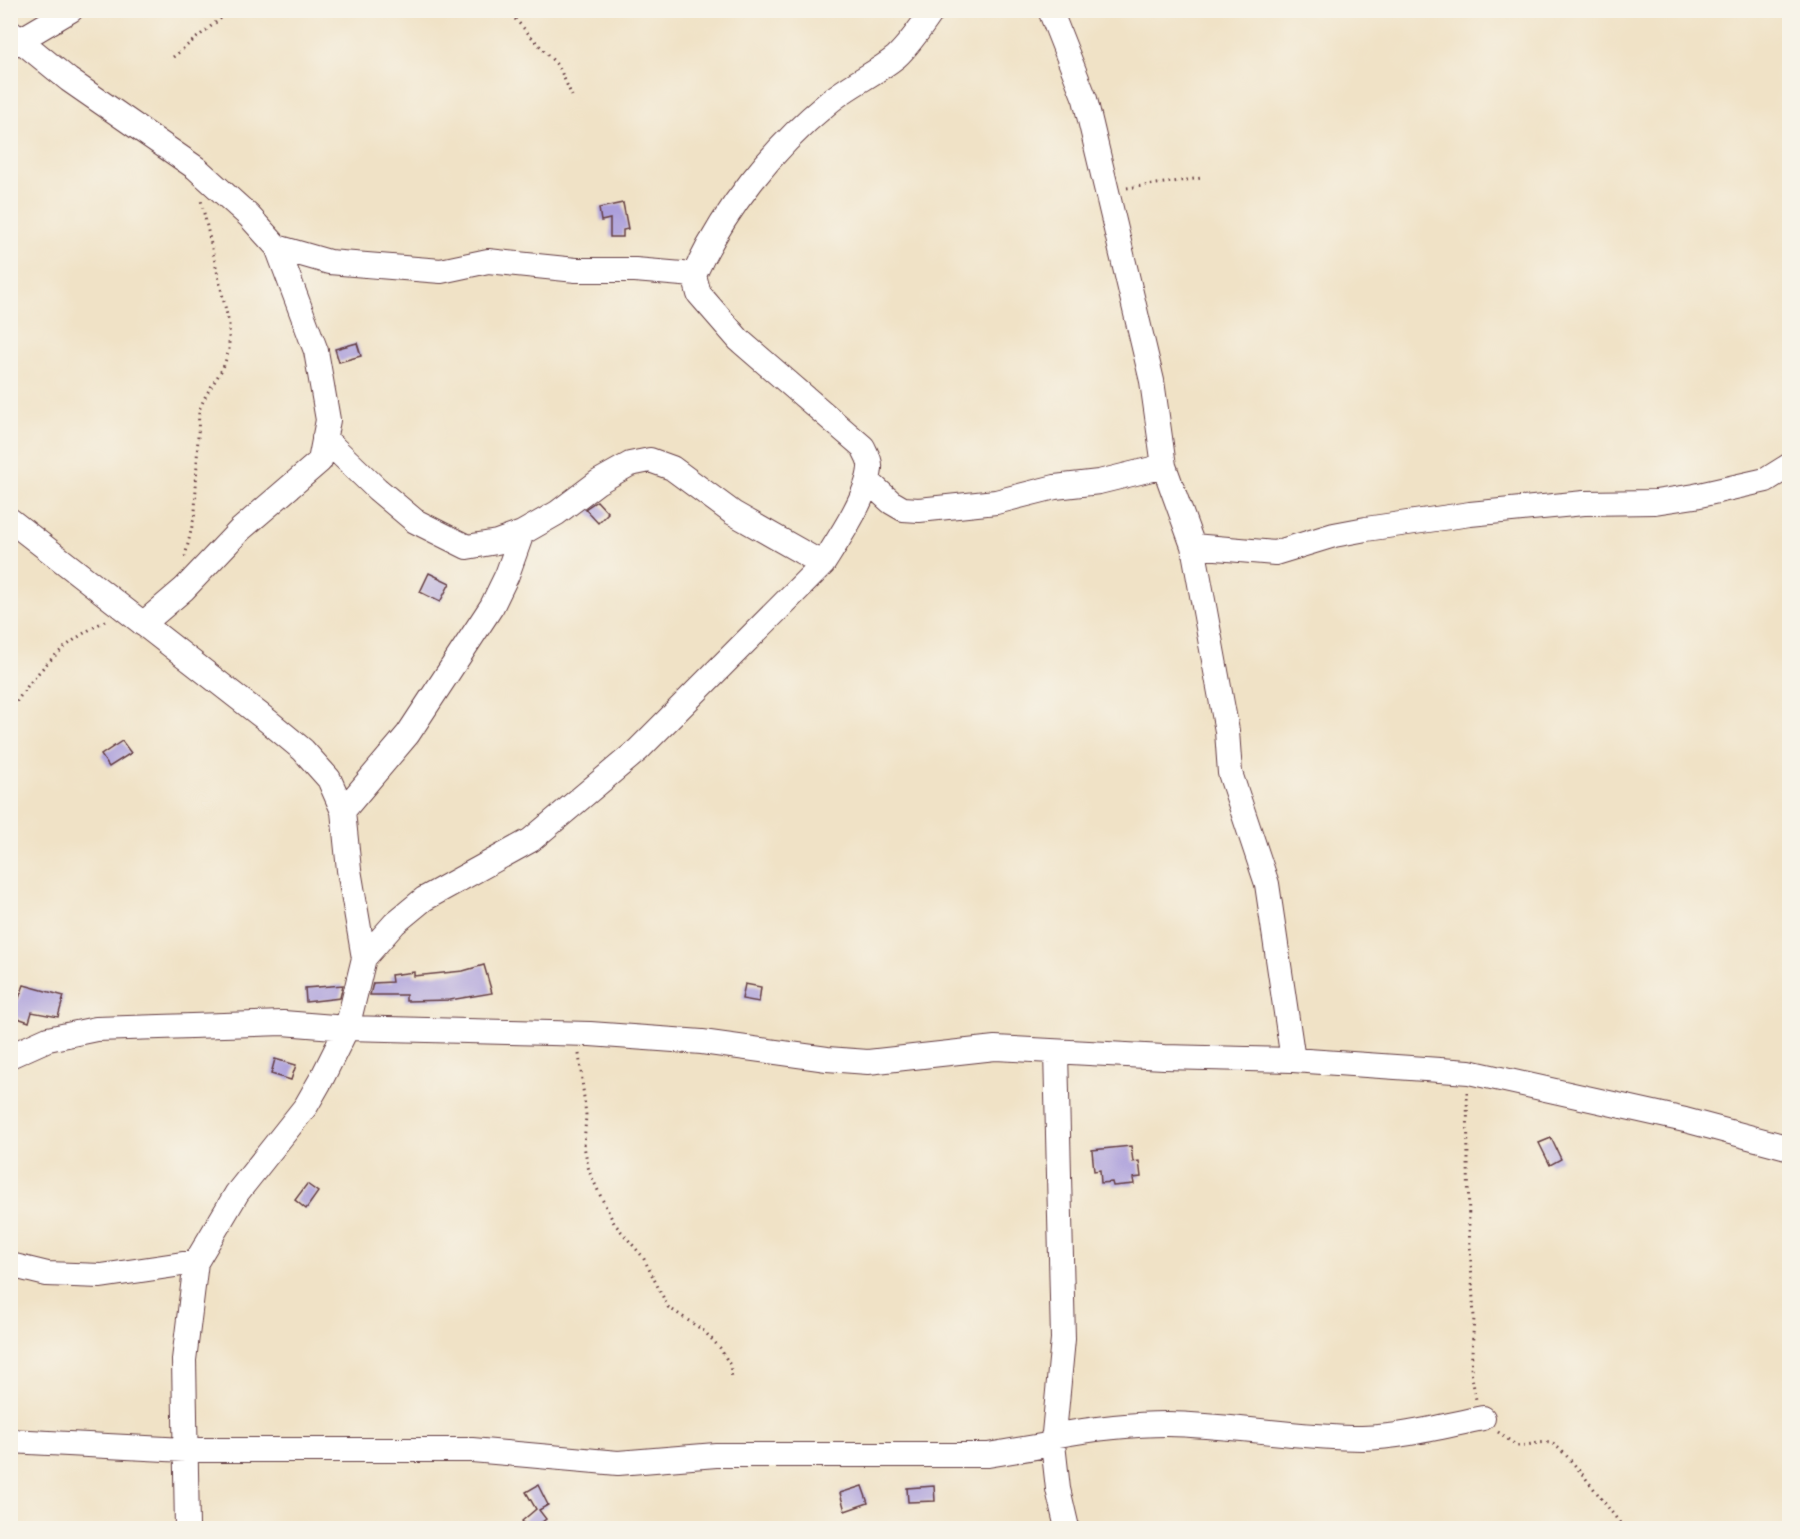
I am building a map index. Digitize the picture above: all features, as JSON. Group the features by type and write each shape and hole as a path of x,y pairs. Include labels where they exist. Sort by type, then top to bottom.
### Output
{"street":[{"path":"71,10 14,39 196,168 249,216 277,248 316,351 328,420 320,460 240,530 184,589 143,624"},
{"path":"364,958 395,922 424,899 531,840 638,750 823,564 839,540 868,481 870,466 863,447 739,340 699,294 694,275 715,235 752,181 788,140 827,103 896,57 933,10"},
{"path":"1050,10 1078,76 1108,192 1152,381 1164,466 1193,546 1227,731 1230,773 1267,884 1293,1060"},
{"path":"277,248 329,262 441,271 488,261 576,270 635,270 694,275"},
{"path":"324,438 377,489 415,521 467,547 497,542 522,533 557,513 598,482 630,464 650,460 672,468 733,513 823,564"},
{"path":"1193,546 1275,553 1344,533 1470,514 1584,503 1654,502 1695,496 1766,480 1790,465"},
{"path":"868,481 897,505 919,510 996,502 1055,488 1099,482 1164,466"},
{"path":"15,531 143,624 303,750 329,779 343,811 349,870 364,958 347,1028 306,1106 237,1194 196,1262 184,1360 187,1528"},
{"path":"343,811 408,734 492,606 522,533"},
{"path":"10,1056 70,1033 96,1029 283,1023 347,1028 578,1034 702,1041 827,1059 868,1062 995,1048 1293,1060 1469,1072 1685,1120 1790,1148"},
{"path":"10,1037 40,1043"},
{"path":"1056,1052 1063,1340 1053,1440 1058,1489 1067,1528"},
{"path":"10,1265 47,1274 101,1276 196,1262"},
{"path":"10,1441 185,1450 472,1450 618,1462 716,1455 968,1456 1116,1425 1168,1424 1299,1436 1364,1438 1415,1432 1483,1418"}],"path":[{"path":"173,57 231,10"},
{"path":"507,10 559,67 572,96"},
{"path":"184,589 184,561 195,513 199,410 206,394 223,368 229,350 229,324 209,244 196,168"},
{"path":"1108,192 1202,178"},
{"path":"10,712 33,677 62,648 123,609"},
{"path":"578,1034 586,1115 584,1146 589,1171 614,1223 643,1257 659,1294 668,1306 704,1331 720,1348 730,1365 732,1378"},
{"path":"1469,1072 1466,1123 1473,1317 1471,1371 1475,1398 1483,1418 1517,1446 1548,1442 1555,1444 1570,1459 1624,1528"}],"building":[{"path":"623,203 628,229 623,230 623,237 610,237 610,219 601,221 599,208"},
{"path":"357,343 361,356 339,362 335,349"},
{"path":"597,501 608,513 598,523 585,509"},
{"path":"429,573 450,583 440,602 420,592"},
{"path":"122,741 131,753 109,767 101,755"},
{"path":"484,965 492,993 450,1000 406,1001 406,995 370,995 373,983 392,982 391,975 414,972 414,976 463,971"},
{"path":"745,984 761,987 759,1002 742,999"},
{"path":"24,985 64,996 58,1017 32,1012 29,1022 12,1016"},
{"path":"343,985 340,998 306,1002 305,988"},
{"path":"275,1059 296,1065 291,1080 271,1074"},
{"path":"1551,1138 1561,1159 1550,1165 1539,1143"},
{"path":"1131,1146 1133,1162 1139,1161 1141,1177 1133,1178 1134,1184 1113,1186 1112,1182 1101,1183 1100,1170 1094,1171 1092,1150"},
{"path":"307,1184 318,1192 306,1209 295,1200"},
{"path":"538,1485 548,1505 539,1510 546,1519 534,1528 528,1528 522,1521 536,1509 526,1492"},
{"path":"862,1486 868,1503 845,1511 840,1493"},
{"path":"934,1486 935,1501 908,1502 907,1488"}]}
